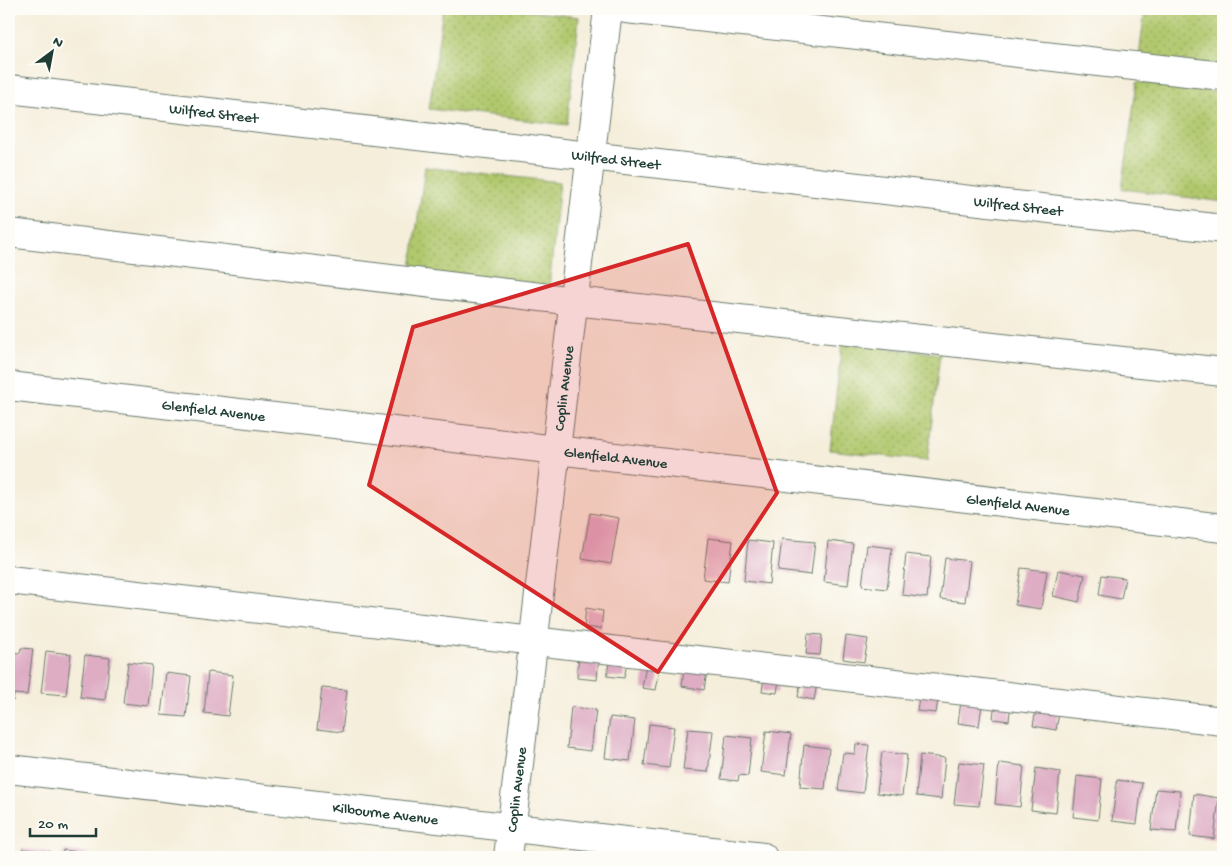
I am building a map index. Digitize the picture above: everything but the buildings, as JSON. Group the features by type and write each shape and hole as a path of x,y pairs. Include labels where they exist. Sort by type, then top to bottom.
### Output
{"street":[{"name":"Coplin Avenue","path":"508,857 608,9"},
{"path":"626,9 1223,76"},
{"name":"Wilfred Street","path":"9,89 1223,229"},
{"path":"9,233 574,300 1223,372"},
{"name":"Glenfield Avenue","path":"9,386 1223,528"},
{"path":"9,580 1223,721"},
{"name":"Kilbourne Avenue","path":"9,769 762,857"}],"highlighted area":[{"path":"688,244 777,493 658,672 369,485 413,327"}],"green space":[{"path":"443,9 515,9 579,17 567,125 429,109"},
{"path":"1145,9 1223,9 1223,75 1138,65"},
{"path":"1137,82 1223,93 1223,202 1122,189"},
{"path":"425,167 560,182 549,288 410,276"},
{"path":"842,343 940,354 927,461 830,450"}]}
